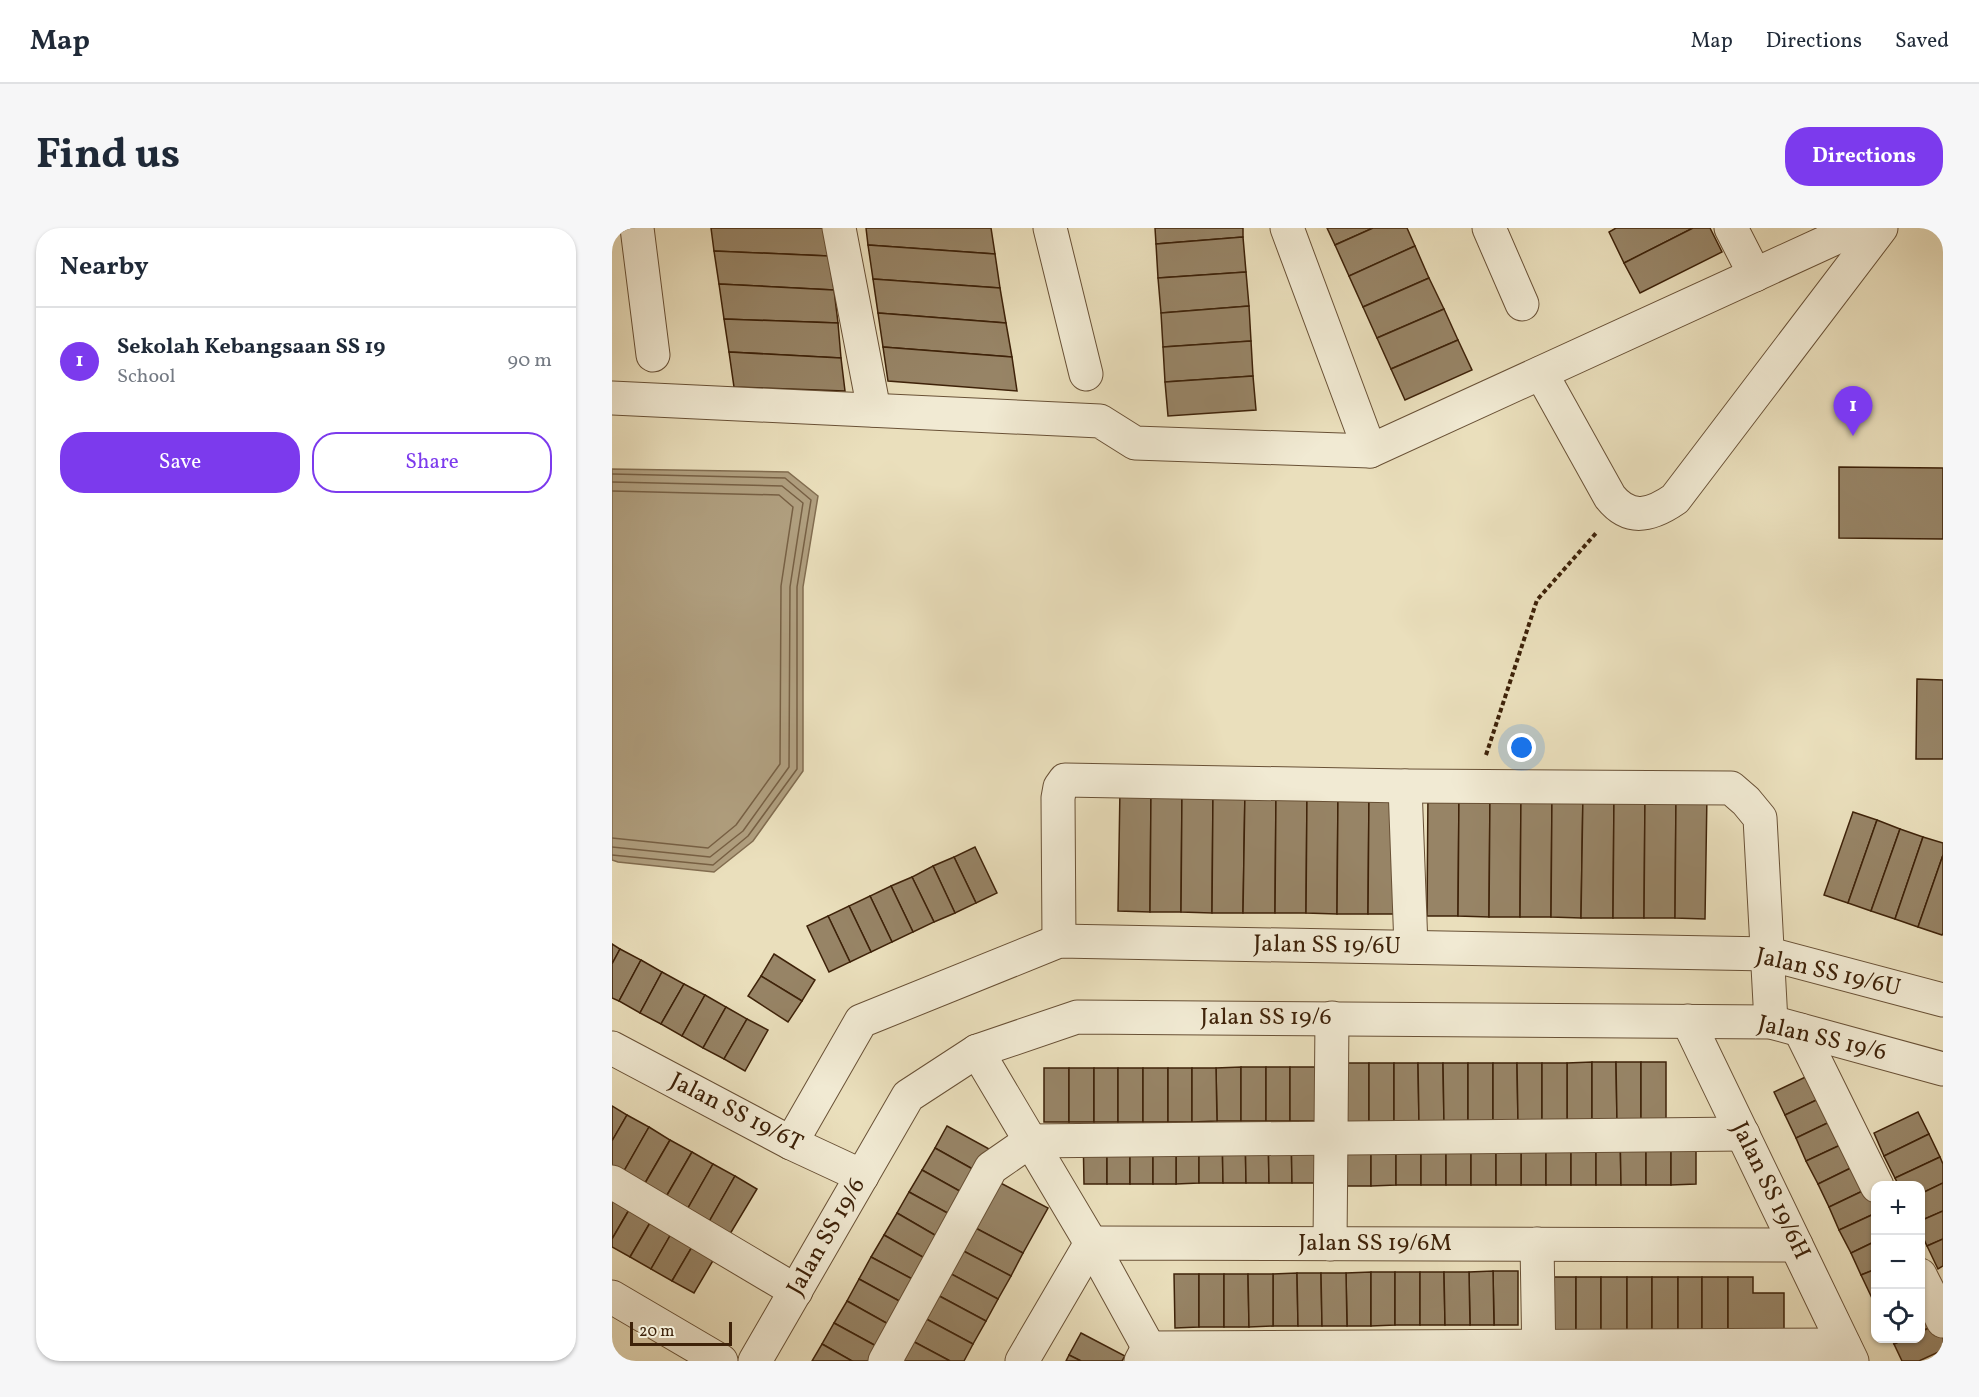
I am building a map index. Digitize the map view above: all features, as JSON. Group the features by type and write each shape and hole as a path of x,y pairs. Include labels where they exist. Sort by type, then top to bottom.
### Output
{"street":[{"path":"637,228 653,355"},
{"path":"839,228 874,410"},
{"path":"1050,228 1086,374"},
{"path":"1287,228 1370,451"},
{"path":"1489,228 1522,304"},
{"path":"1731,228 1755,275"},
{"path":"612,398 1100,421 1136,443 1370,451 1857,228"},
{"path":"1541,373 1618,508 1635,513 1650,513 1661,509 1675,499 1881,228"},
{"path":"1059,941 1058,798 1060,787 1065,780 1476,787 1731,788 1760,818 1769,954 1786,1026 1874,1181"},
{"path":"1405,786 1411,947"},
{"name":"Jalan SS 19/6U","path":"791,1143 861,1021 1059,941 1769,954 1943,1000"},
{"name":"Jalan SS 19/6","path":"755,1361 908,1096 977,1052 1077,1017 1688,1021 1786,1026 1943,1069"},
{"path":"1330,1244 1332,1018"},
{"name":"Jalan SS 19/6H","path":"1688,1021 1848,1353"},
{"name":"Jalan SS 19/6T","path":"612,1048 791,1143 862,1176"},
{"path":"977,1052 1091,1243 1148,1357 1848,1353"},
{"path":"885,1361 991,1168 1030,1141 1743,1134"},
{"path":"612,1182 796,1291"},
{"path":"1022,1361 1091,1243"},
{"name":"Jalan SS 19/6M","path":"1091,1243 1796,1245"},
{"path":"1537,1244 1539,1354"},
{"path":"1925,1285 1943,1321"},
{"path":"612,1298 721,1361"}],"path":[{"path":"1476,787 1537,600 1618,508"}],"water":[{"path":"612,469 788,472 818,496 803,587 803,771 753,841 714,872 612,860"}],"building":[{"path":"711,228 826,228 829,256 714,251"},
{"path":"866,228 991,228 995,254 868,245"},
{"path":"1155,228 1243,228 1243,237 1156,244"},
{"path":"1327,228 1373,228 1335,245"},
{"path":"1373,228 1407,228 1415,246 1349,276 1335,245"},
{"path":"1616,228 1693,228 1624,263 1609,232"},
{"path":"1693,228 1710,228 1722,252 1640,293 1624,263"},
{"path":"1243,237 1246,272 1158,278 1156,244"},
{"path":"868,245 995,254 1000,288 873,279"},
{"path":"1415,246 1429,278 1363,307 1349,276"},
{"path":"714,251 829,256 834,290 719,284"},
{"path":"1246,272 1249,306 1161,313 1158,278"},
{"path":"1429,278 1444,309 1377,338 1363,307"},
{"path":"873,279 1000,288 1006,323 878,313"},
{"path":"719,284 834,290 838,323 724,319"},
{"path":"1249,306 1251,341 1163,347 1161,313"},
{"path":"1444,309 1458,340 1391,369 1377,338"},
{"path":"878,313 1006,323 1012,357 883,347"},
{"path":"724,319 838,323 841,358 729,352"},
{"path":"1458,340 1472,370 1405,400 1391,369"},
{"path":"1251,341 1253,376 1165,382 1163,347"},
{"path":"883,347 1012,357 1017,391 888,381"},
{"path":"729,352 841,358 845,391 734,387"},
{"path":"1253,376 1256,410 1168,416 1165,382"},
{"path":"1839,467 1943,468 1943,539 1839,538"},
{"path":"1917,679 1943,680 1943,759 1916,759"},
{"path":"1120,788 1151,789 1150,912 1118,911"},
{"path":"1151,789 1182,789 1181,912 1150,912"},
{"path":"1182,789 1213,789 1212,913 1181,912"},
{"path":"1213,789 1245,789 1243,913 1212,913"},
{"path":"1245,789 1276,790 1275,913 1243,913"},
{"path":"1276,790 1307,791 1306,913 1275,913"},
{"path":"1307,791 1338,791 1337,914 1306,913"},
{"path":"1338,791 1369,791 1368,914 1337,914"},
{"path":"1369,791 1401,791 1399,914 1368,914"},
{"path":"1428,791 1459,791 1458,916 1427,916"},
{"path":"1459,791 1490,791 1489,917 1458,916"},
{"path":"1490,791 1521,791 1520,917 1489,917"},
{"path":"1521,791 1552,792 1551,917 1520,917"},
{"path":"1552,792 1583,792 1581,918 1551,917"},
{"path":"1583,792 1614,792 1613,918 1581,918"},
{"path":"1614,792 1645,793 1644,918 1613,918"},
{"path":"1645,793 1676,793 1675,918 1644,918"},
{"path":"1676,793 1707,793 1705,919 1675,918"},
{"path":"1853,812 1877,820 1848,903 1824,895"},
{"path":"1877,820 1900,829 1871,911 1848,903"},
{"path":"1900,829 1923,837 1895,919 1871,911"},
{"path":"1923,837 1943,843 1943,855 1918,927 1895,919"},
{"path":"975,847 997,893 976,903 954,857"},
{"path":"1943,855 1943,933 1942,935 1918,927"},
{"path":"954,857 976,903 955,913 933,866"},
{"path":"933,866 955,913 934,922 912,877"},
{"path":"912,877 934,922 913,932 891,886"},
{"path":"891,886 913,932 892,942 870,896"},
{"path":"870,896 892,942 871,952 849,906"},
{"path":"849,906 871,952 850,962 828,916"},
{"path":"828,916 850,962 829,972 807,926"},
{"path":"612,944 620,949 612,964"},
{"path":"620,949 641,960 619,1001 612,998 612,964"},
{"path":"774,954 815,980 802,1001 761,976"},
{"path":"641,960 662,972 640,1013 619,1001"},
{"path":"662,972 684,984 661,1024 640,1013"},
{"path":"761,976 802,1001 788,1022 748,996"},
{"path":"684,984 705,995 682,1036 661,1024"},
{"path":"705,995 726,1007 703,1048 682,1036"},
{"path":"726,1007 747,1019 724,1059 703,1048"},
{"path":"747,1019 768,1030 745,1071 724,1059"},
{"path":"1592,1062 1592,1123 1567,1124 1567,1063"},
{"path":"1592,1062 1616,1062 1617,1123 1592,1123"},
{"path":"1616,1062 1641,1062 1641,1123 1617,1123"},
{"path":"1641,1062 1666,1062 1666,1123 1641,1123"},
{"path":"1344,1063 1369,1063 1369,1125 1345,1125"},
{"path":"1369,1063 1394,1063 1394,1125 1369,1125"},
{"path":"1394,1063 1418,1063 1419,1125 1394,1125"},
{"path":"1418,1063 1443,1063 1444,1125 1419,1125"},
{"path":"1443,1063 1468,1063 1468,1125 1444,1125"},
{"path":"1468,1063 1493,1063 1493,1124 1468,1125"},
{"path":"1493,1063 1517,1063 1518,1124 1493,1124"},
{"path":"1517,1063 1542,1063 1542,1124 1518,1124"},
{"path":"1542,1063 1567,1063 1567,1124 1542,1124"},
{"path":"1241,1067 1241,1121 1217,1121 1216,1068"},
{"path":"1241,1067 1266,1067 1266,1121 1241,1121"},
{"path":"1266,1067 1290,1067 1290,1121 1266,1121"},
{"path":"1290,1067 1315,1067 1315,1121 1290,1121"},
{"path":"1044,1068 1069,1068 1069,1122 1044,1122"},
{"path":"1069,1068 1094,1068 1094,1122 1069,1122"},
{"path":"1094,1068 1118,1068 1118,1122 1094,1122"},
{"path":"1118,1068 1143,1068 1143,1122 1118,1122"},
{"path":"1143,1068 1168,1068 1168,1122 1143,1122"},
{"path":"1168,1068 1192,1068 1192,1122 1168,1122"},
{"path":"1192,1068 1216,1068 1217,1121 1192,1122"},
{"path":"1818,1071 1829,1094 1785,1115 1774,1092"},
{"path":"1829,1094 1840,1117 1796,1138 1785,1115"},
{"path":"612,1106 627,1115 612,1141"},
{"path":"1918,1112 1929,1134 1884,1156 1874,1133"},
{"path":"627,1115 649,1127 620,1178 612,1174 612,1141"},
{"path":"1840,1117 1851,1140 1806,1161 1796,1138"},
{"path":"947,1126 991,1150 978,1172 935,1148"},
{"path":"649,1127 670,1140 641,1190 620,1178"},
{"path":"1199,1127 1199,1183 1176,1184 1176,1128"},
{"path":"1199,1127 1222,1127 1223,1183 1199,1183"},
{"path":"1222,1127 1245,1127 1246,1183 1223,1183"},
{"path":"1245,1127 1268,1127 1269,1183 1246,1183"},
{"path":"1268,1127 1291,1127 1292,1183 1269,1183"},
{"path":"1291,1127 1315,1127 1315,1183 1292,1183"},
{"path":"1107,1128 1107,1184 1084,1184 1083,1129"},
{"path":"1107,1128 1130,1128 1130,1184 1107,1184"},
{"path":"1130,1128 1153,1128 1153,1184 1130,1184"},
{"path":"1153,1128 1176,1128 1176,1184 1153,1184"},
{"path":"1546,1129 1546,1185 1521,1185 1521,1130"},
{"path":"1546,1129 1571,1129 1571,1185 1546,1185"},
{"path":"1571,1129 1596,1129 1596,1185 1571,1185"},
{"path":"1596,1129 1620,1129 1621,1185 1596,1185"},
{"path":"1620,1129 1646,1129 1646,1185 1621,1185"},
{"path":"1646,1129 1671,1129 1671,1185 1646,1185"},
{"path":"1671,1129 1696,1129 1696,1184 1671,1185"},
{"path":"1346,1130 1371,1130 1371,1186 1346,1186"},
{"path":"1371,1130 1396,1130 1396,1185 1371,1186"},
{"path":"1396,1130 1421,1130 1421,1185 1396,1185"},
{"path":"1421,1130 1446,1130 1446,1185 1421,1185"},
{"path":"1446,1130 1471,1130 1471,1185 1446,1185"},
{"path":"1471,1130 1496,1130 1496,1185 1471,1185"},
{"path":"1496,1130 1521,1130 1521,1185 1496,1185"},
{"path":"1929,1134 1940,1157 1895,1178 1884,1156"},
{"path":"670,1140 692,1152 663,1202 641,1190"},
{"path":"1851,1140 1861,1163 1818,1184 1806,1161"},
{"path":"935,1148 978,1172 965,1194 922,1170"},
{"path":"692,1152 713,1164 684,1215 663,1202"},
{"path":"1940,1157 1943,1164 1943,1183 1925,1192 1925,1181 1896,1181 1895,1178"},
{"path":"1861,1163 1871,1182 1871,1187 1829,1207 1818,1184"},
{"path":"713,1164 735,1176 706,1227 684,1215"},
{"path":"922,1170 965,1194 953,1216 909,1192"},
{"path":"735,1176 757,1189 727,1239 706,1227"},
{"path":"991,1178 1048,1208 1023,1253 966,1223"},
{"path":"1943,1183 1943,1211 1925,1219 1925,1192"},
{"path":"1871,1187 1871,1215 1839,1230 1829,1207"},
{"path":"612,1192 633,1203 612,1239"},
{"path":"909,1192 953,1216 940,1238 897,1213"},
{"path":"633,1203 654,1216 630,1257 612,1247 612,1239"},
{"path":"1943,1211 1943,1239 1927,1246 1925,1242 1925,1219"},
{"path":"897,1213 940,1238 928,1260 884,1235"},
{"path":"1871,1215 1871,1243 1851,1253 1839,1230"},
{"path":"654,1216 675,1227 651,1269 630,1257"},
{"path":"966,1223 1023,1253 1011,1276 954,1246"},
{"path":"675,1227 696,1240 672,1281 651,1269"},
{"path":"884,1235 928,1260 916,1281 871,1257"},
{"path":"1943,1239 1943,1266 1938,1269 1927,1246"},
{"path":"696,1240 718,1252 694,1293 672,1281"},
{"path":"1871,1243 1871,1271 1861,1275 1851,1253"},
{"path":"954,1246 1011,1276 998,1299 942,1269"},
{"path":"871,1257 916,1281 903,1303 859,1279"},
{"path":"942,1269 998,1299 986,1321 930,1291"},
{"path":"1493,1271 1518,1271 1518,1325 1494,1325"},
{"path":"1493,1271 1494,1325 1470,1325 1469,1272"},
{"path":"1871,1271 1871,1296 1861,1275"},
{"path":"1371,1272 1371,1326 1347,1326 1346,1273"},
{"path":"1371,1272 1395,1272 1395,1325 1371,1326"},
{"path":"1395,1272 1420,1272 1420,1325 1395,1325"},
{"path":"1420,1272 1444,1272 1445,1325 1420,1325"},
{"path":"1444,1272 1469,1272 1470,1325 1445,1325"},
{"path":"1297,1273 1298,1326 1273,1326 1273,1274"},
{"path":"1297,1273 1321,1273 1322,1326 1298,1326"},
{"path":"1321,1273 1346,1273 1347,1326 1322,1326"},
{"path":"1174,1274 1199,1274 1199,1327 1175,1328"},
{"path":"1199,1274 1224,1274 1224,1327 1199,1327"},
{"path":"1224,1274 1248,1274 1249,1327 1224,1327"},
{"path":"1248,1274 1273,1274 1273,1326 1249,1327"},
{"path":"1551,1277 1576,1277 1576,1332 1551,1331"},
{"path":"1576,1277 1601,1277 1601,1332 1576,1332"},
{"path":"1601,1277 1627,1277 1627,1332 1601,1332"},
{"path":"1627,1277 1652,1277 1652,1332 1627,1332"},
{"path":"1652,1277 1678,1277 1678,1332 1652,1332"},
{"path":"1678,1277 1702,1277 1702,1332 1678,1332"},
{"path":"1702,1277 1728,1277 1728,1332 1702,1332"},
{"path":"1728,1277 1753,1277 1753,1293 1784,1293 1784,1332 1728,1332"},
{"path":"859,1279 903,1303 890,1325 847,1301"},
{"path":"930,1291 986,1321 973,1344 917,1314"},
{"path":"847,1301 890,1325 878,1347 834,1323"},
{"path":"1925,1310 1938,1324 1925,1330"},
{"path":"917,1314 973,1344 964,1361 950,1361 905,1337"},
{"path":"834,1323 878,1347 870,1361 852,1361 822,1344"},
{"path":"1938,1324 1943,1334 1943,1350 1919,1361 1902,1361 1894,1344 1925,1343 1925,1330"},
{"path":"1081,1333 1125,1356 1122,1361 1081,1361 1069,1355"},
{"path":"905,1337 950,1361 896,1361"},
{"path":"822,1344 852,1361 812,1361"},
{"path":"1069,1355 1081,1361 1066,1361"}],"place":[{"name":"Sekolah Kebangsaan SS 19","path":"1853,436"}]}
